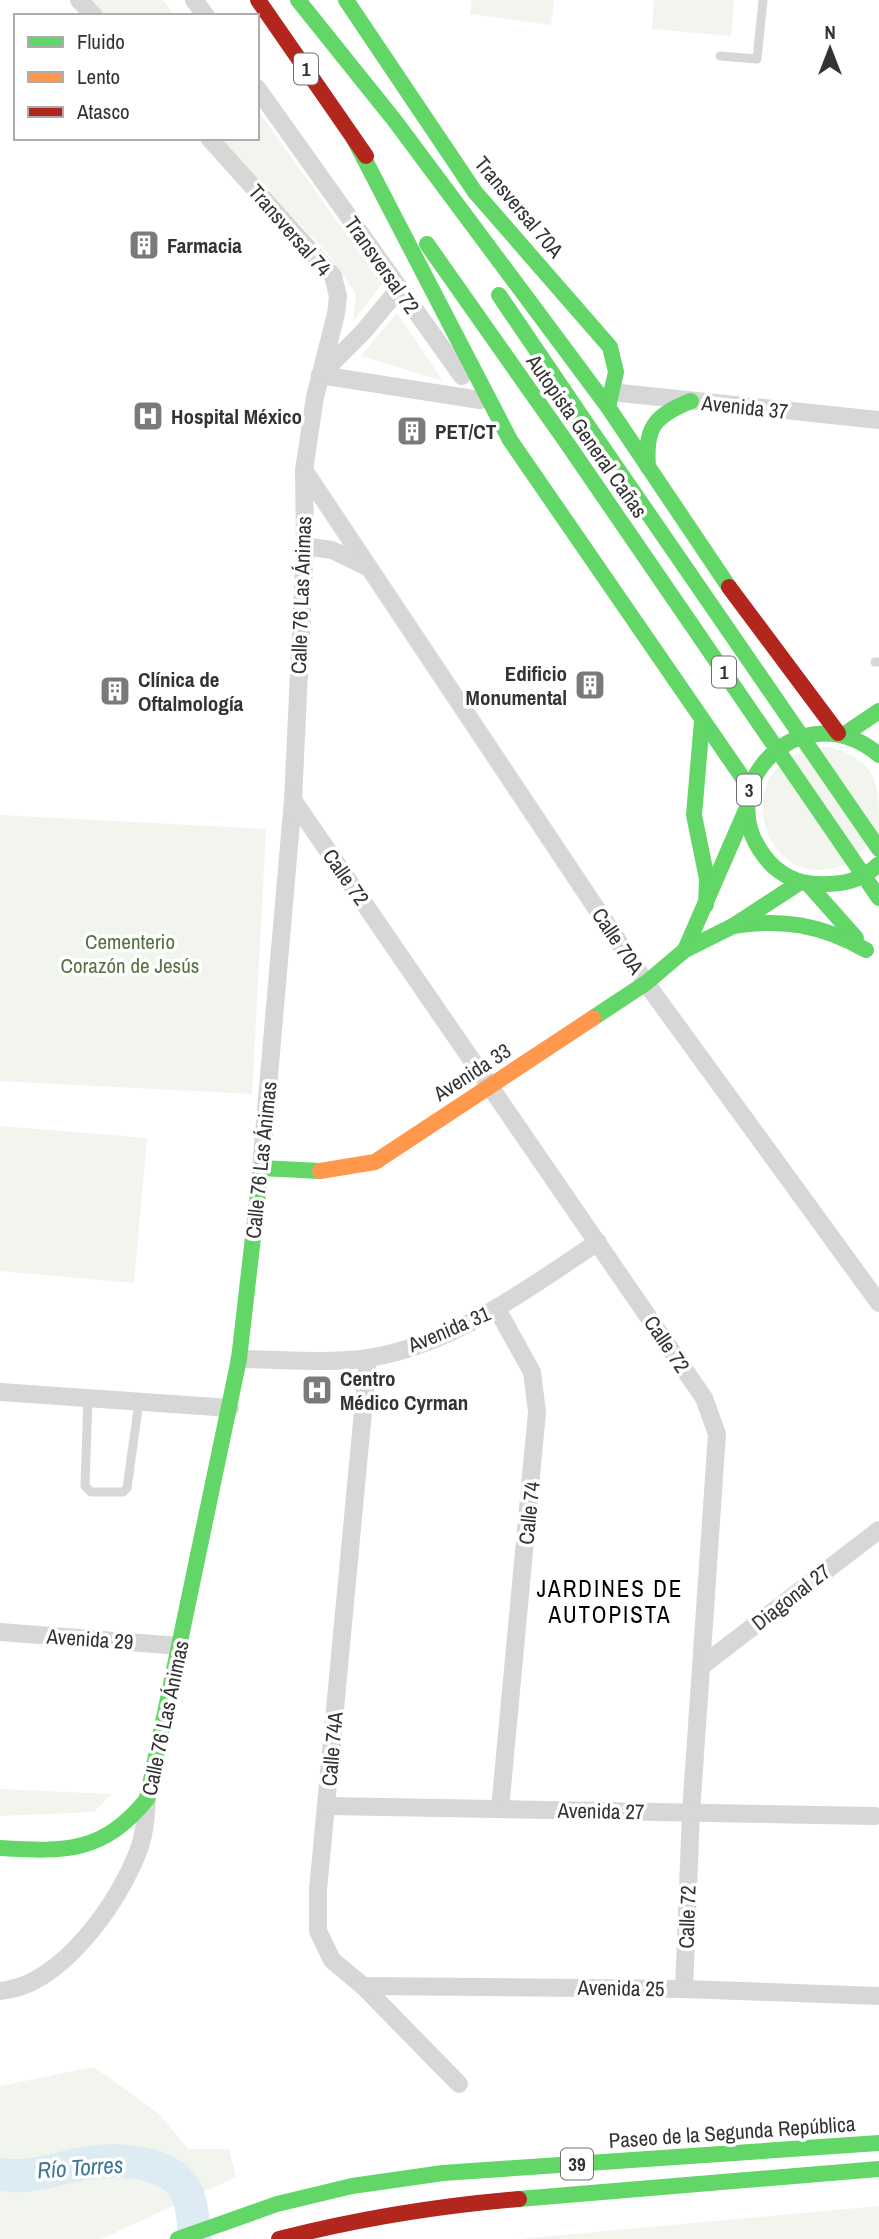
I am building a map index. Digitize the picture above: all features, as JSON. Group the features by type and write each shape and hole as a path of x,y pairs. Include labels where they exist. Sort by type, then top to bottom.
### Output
{"main road":[{"name":"Autopista General Cañas","path":"258,0 569,446 879,898"},
{"path":"298,0 396,121 610,399 648,467 759,629 791,664 841,733 869,745 879,755"},
{"name":"1","path":"298,0 444,215"},
{"name":"Transversal 70A","path":"346,0 475,192 610,347 616,372 610,399"},
{"path":"354,139 510,440 749,787"},
{"name":"Autopista General Cañas","path":"490,282 879,849"},
{"path":"648,467 646,450 652,424 661,412 691,401"},
{"path":"681,690 711,696 733,690 746,679 756,665 761,647 759,629"},
{"name":"3","path":"804,884 778,872 761,855 750,834 746,810 749,787 759,766 783,744 815,732 841,733 879,711"},
{"path":"702,721 694,815 705,866 706,905"},
{"name":"Avenida 33","path":"685,950 746,810"},
{"path":"804,884 844,884 861,878 879,864"},
{"path":"804,884 879,964"},
{"name":"Avenida 33","path":"261,1168 309,1174 347,1171 375,1162 646,983 685,950 733,926 804,884"},
{"path":"733,926 768,919 803,922 836,932 866,950"},
{"name":"Calle 76 Las Ánimas","path":"147,1799 239,1359 261,1168"},
{"path":"0,1848 49,1851 98,1844 121,1830 147,1799"},
{"name":"Paseo de la Segunda República","path":"178,2239 277,2204 352,2186 443,2173 879,2143"},
{"name":"39","path":"281,2238 355,2219 427,2207 879,2169"}],"street":[{"path":"79,0 92,14"},
{"name":"Transversal 72","path":"259,91 398,290 510,440"},
{"name":"Transversal 74","path":"211,140 333,276 338,296 336,314 320,375"},
{"path":"320,375 363,332 398,290"},
{"path":"320,375 480,400"},
{"name":"Calle 76 Las Ánimas","path":"261,1168 293,800 305,546 304,470 308,431 320,375"},
{"name":"Avenida 37","path":"610,399 691,401 879,420"},
{"name":"Calle 70A","path":"304,470 646,983 879,1303"},
{"name":"Calle 70A","path":"305,546 332,550 371,570"},
{"name":"Calle 72","path":"293,800 704,1398 717,1434 691,1813 684,1989"},
{"name":"Avenida 31","path":"239,1359 368,1358 426,1341 497,1309 598,1242"},
{"name":"Calle 74","path":"497,1309 532,1372 537,1412 500,1809"},
{"name":"Calle 74A","path":"368,1358 318,1890 318,1931 332,1960 363,1986 459,2084"},
{"path":"0,1392 230,1408"},
{"name":"Diagonal 27","path":"703,1665 879,1530"},
{"name":"Avenida 29","path":"0,1632 180,1646"},
{"name":"Calle 76 Las Ánimas","path":"2,1991 37,1979 71,1953 100,1919 126,1878 140,1847 147,1799"},
{"name":"Avenida 27","path":"327,1806 875,1816"},
{"name":"Avenida 25","path":"363,1986 684,1989 879,1996"}],"lane":[{"path":"720,56 757,60 762,0"},
{"path":"88,1398 85,1486 90,1492 123,1492 127,1488 139,1402"}],"green space":[{"path":"89,0 163,0 174,14 102,14"},
{"path":"472,0 554,0 551,25 470,14"},
{"path":"654,0 734,0 731,36 652,29"},
{"path":"259,112 382,284 353,322 356,294 330,256 221,140 259,140"},
{"path":"397,313 443,381 361,356"},
{"path":"830,747 858,760 873,777 878,800 879,831 849,863 815,870 791,862 773,844 764,821 764,795 774,772 795,755"},
{"name":"Cementerio Corazón de Jesús","path":"0,815 266,829 252,1094 0,1081"},
{"path":"0,1126 147,1138 134,1283 0,1271"},
{"path":"0,1789 112,1794 94,1812 0,1816"},
{"path":"94,2067 159,2114 188,2149 229,2149 236,2177 101,2239 0,2239 0,2086"},
{"path":"879,2206 879,2239 518,2239"}],"waterway":[{"name":"Río Torres","path":"0,2174 31,2175 106,2161 136,2163 163,2170 174,2177 186,2192 191,2205 195,2239"}],"traffic: fast":[{"path":"298,0 395,121 608,407 729,587"},
{"path":"346,0 475,192 610,347 616,372 608,407"},
{"path":"354,139 510,440 749,787"},
{"path":"427,244 569,446"},
{"path":"499,295 590,429"},
{"path":"648,467 648,442 654,425 668,412 691,401"},
{"path":"590,429 879,849"},
{"path":"569,446 879,898"},
{"path":"845,734 879,711"},
{"path":"702,721 694,815 707,879 706,905"},
{"path":"879,755 849,738 820,734 793,741 770,756 754,778 748,804 752,833 769,862 790,878 815,884 842,883 865,875 879,864"},
{"path":"685,950 746,810"},
{"path":"593,1018 646,983 685,950 733,926 799,883"},
{"path":"809,885 856,938"},
{"path":"733,926 769,923 802,926 818,929 866,950"},
{"path":"0,1848 45,1850 82,1845 115,1830 147,1799 239,1359 261,1168 320,1171"},
{"path":"178,2239 277,2204 352,2186 443,2173 879,2143"},
{"path":"519,2199 879,2169"}],"traffic: slow":[{"path":"320,1171 375,1162 593,1018"}],"traffic: jam":[{"path":"258,0 366,156"},
{"path":"729,587 838,733"},
{"path":"279,2239 398,2214 519,2199"}],"place":[{"name":"Farmacia","path":"144,245"},
{"name":"Hospital México","path":"148,416"},
{"name":"PET/CT","path":"412,431"},
{"name":"Edificio Monumental","path":"590,685"},
{"name":"Clínica de Oftalmología","path":"115,691"},
{"name":"Centro Médico Cyrman","path":"317,1390"}],"district":[{"name":"JARDINES DE AUTOPISTA","path":"610,1601"}]}
